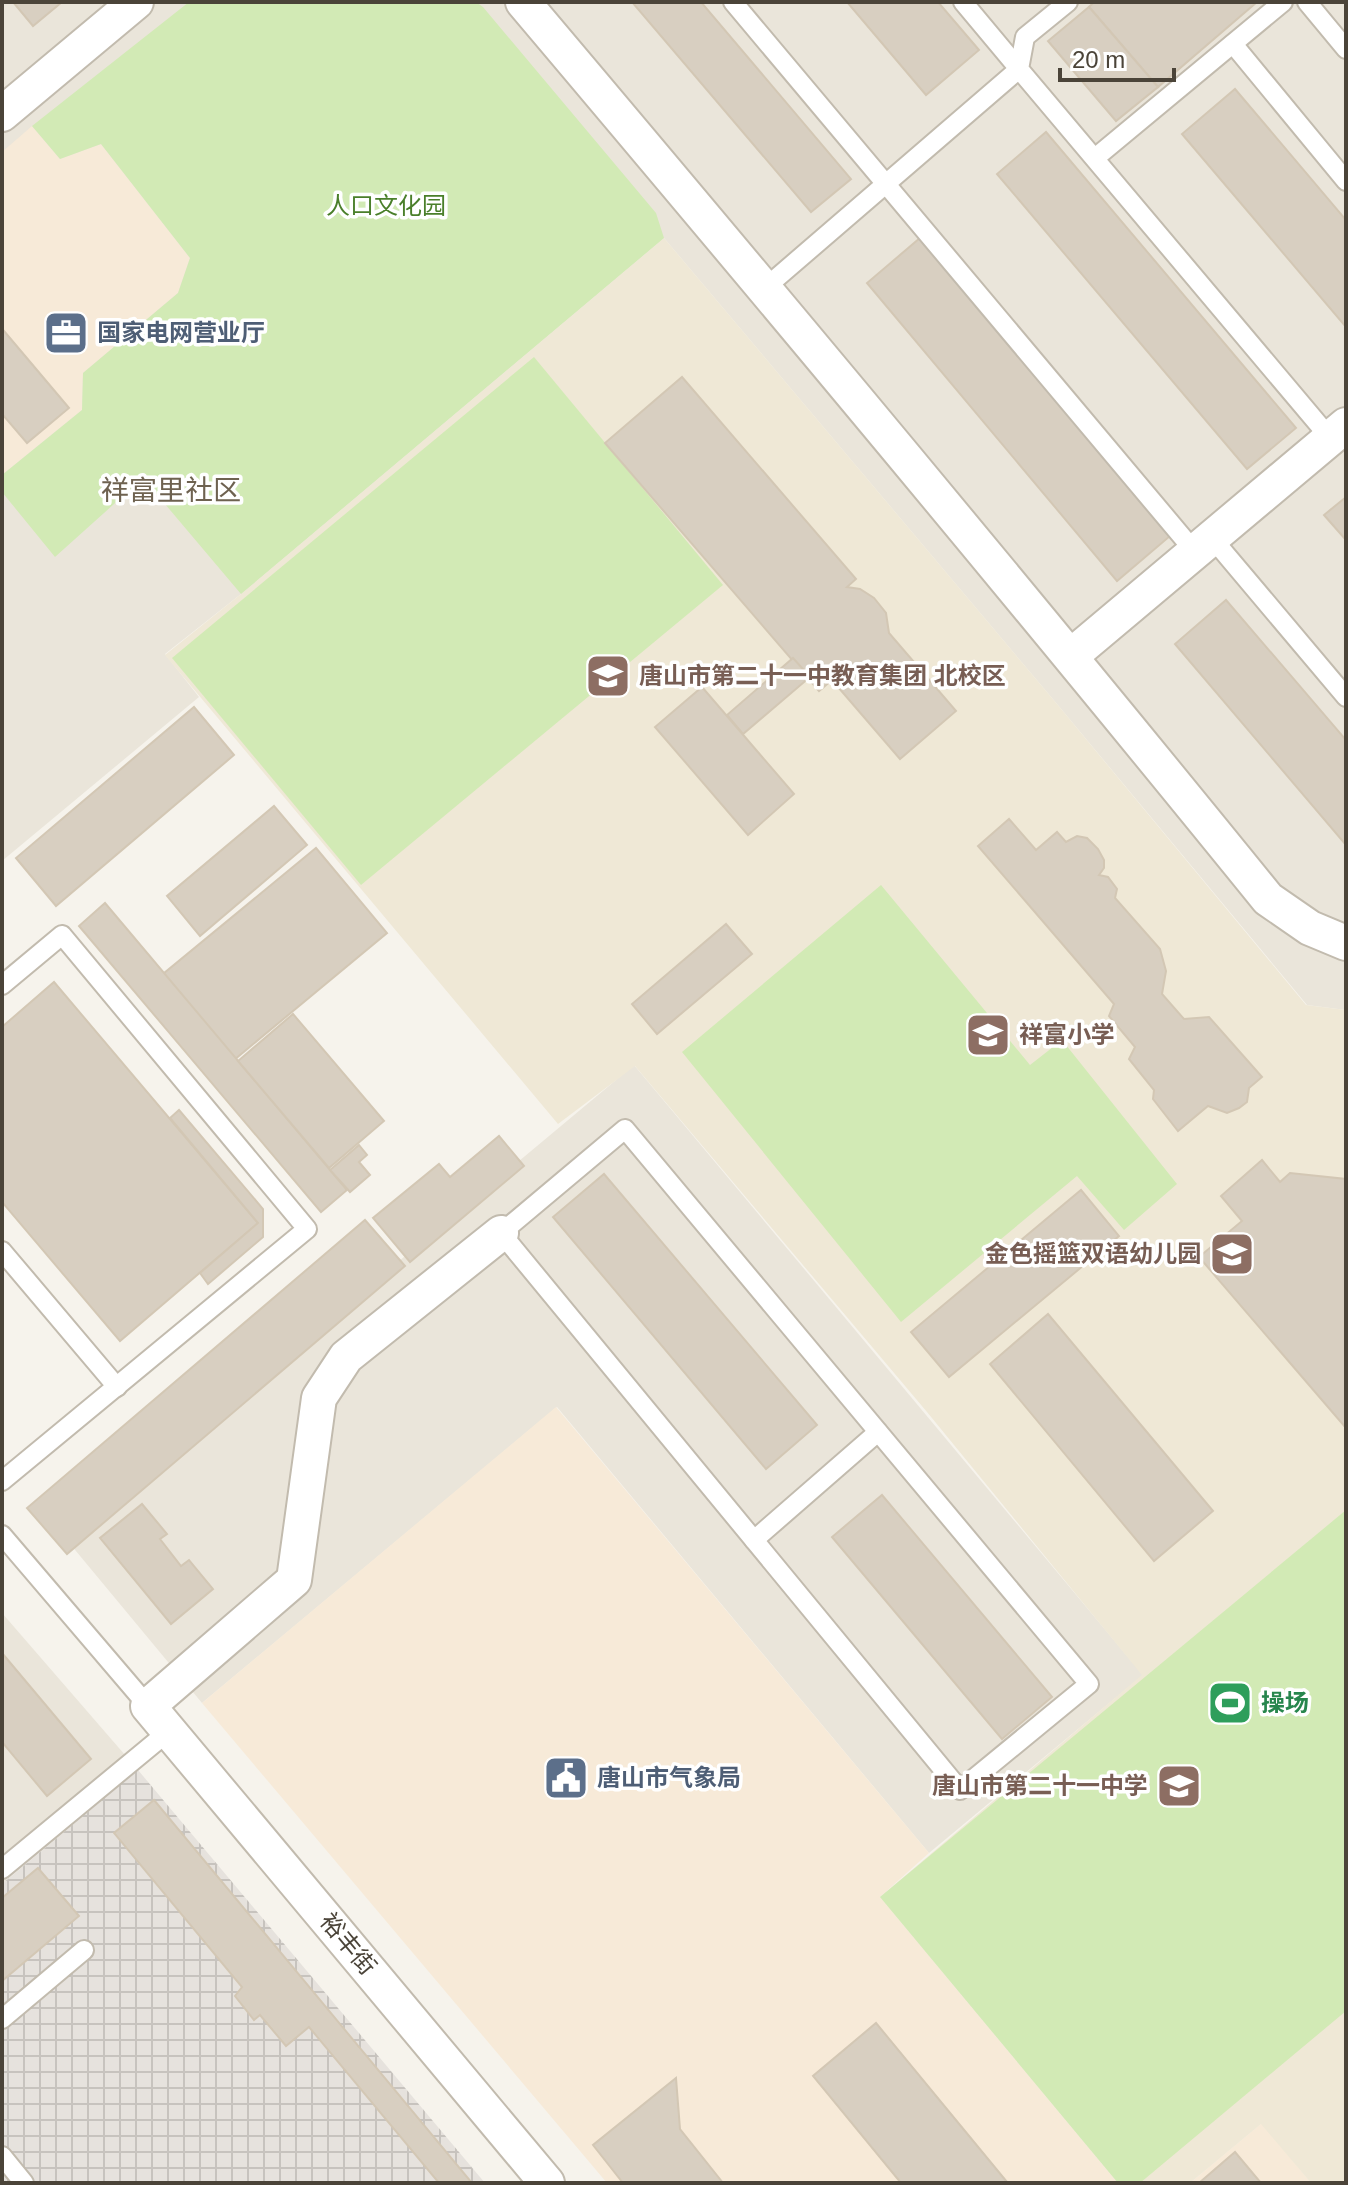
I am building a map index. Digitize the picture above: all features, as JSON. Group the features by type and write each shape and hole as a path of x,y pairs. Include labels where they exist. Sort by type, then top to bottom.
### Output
{"street":[{"path":"2,114 136,2"},
{"path":"523,2 1071,656 1268,899 1310,928 1346,943"},
{"path":"1071,656 1338,432"},
{"path":"159,1718 294,1580 319,1398 346,1357 501,1233"},
{"name":"裕丰街","path":"159,1718 547,2183"}],"lane":[{"path":"733,2 886,183 1203,545 1346,697"},
{"path":"963,2 1095,158 1338,432"},
{"path":"765,288 1019,69 1025,37 1068,2"},
{"path":"1095,158 1283,2"},
{"path":"1307,2 1346,49"},
{"path":"1233,44 1346,181"},
{"path":"2,985 62,935 307,1229 2,1481"},
{"path":"625,1129 1089,1684 960,1790 501,1233 625,1129"},
{"path":"2,1251 117,1387"},
{"path":"754,1540 878,1432"},
{"path":"2,1535 159,1718 3,1865"},
{"path":"2,2019 84,1950"},
{"path":"2,2156 24,2183"}],"shaded area":[{"path":"2,2 1346,2 1346,1010 1307,1005 664,238 241,594 165,654 199,697 2,861"},
{"name":"国家电网营业厅","path":"32,126 60,159 101,144 190,258 178,293 83,373 82,410 2,475 2,152"},
{"path":"664,238 1306,1005 1346,1010 1346,2183 1311,2183 1261,2124 1190,2183 1118,2183 880,1897 1142,1675 927,1412 635,1066 558,1124 165,655"},
{"path":"634,1065 1143,1675 929,1853 557,1407 202,1703 66,1539"},
{"name":"唐山市气象局","path":"556,1407 929,1853 880,1897 1118,2183 607,2183 202,1703"},
{"path":"2,1613 138,1770 2,1884"},
{"path":"138,1770 485,2183 2,2183 2,1884"},
{"path":"1262,2123 1311,2183 1190,2183"}],"green space":[{"name":"人口文化园","path":"189,2 476,2 656,213 664,238 241,594 143,478 55,557 2,492 2,475 82,410 83,373 178,293 190,258 101,144 60,159 32,126"},
{"path":"534,357 723,585 361,885 172,658"},
{"path":"881,885 1030,1065 1062,1040 1177,1184 1124,1230 1077,1176 901,1322 682,1052"},
{"name":"操场","path":"1346,1510 1346,2011 1140,2183 1118,2183 880,1897"}],"building":[{"path":"13,2 62,2 33,26"},
{"path":"632,2 701,2 851,179 811,212"},
{"path":"847,2 938,2 979,50 926,95"},
{"path":"1094,2 1257,2 1158,87 1089,7"},
{"path":"1089,7 1158,87 1116,121 1048,41"},
{"path":"1235,89 1346,220 1346,327 1182,134"},
{"path":"1046,132 1296,428 1247,469 997,174"},
{"path":"920,238 1170,536 1117,581 867,283"},
{"path":"4,331 69,408 27,443 2,414"},
{"path":"682,377 856,579 847,587 860,589 874,598 886,613 889,633 956,711 900,759 832,680 819,691 605,443"},
{"path":"1346,497 1346,540 1324,515"},
{"path":"1226,600 1346,740 1346,845 1175,644"},
{"path":"793,658 810,677 743,734 727,715"},
{"path":"702,687 794,794 748,835 655,727"},
{"path":"194,707 234,755 56,906 16,858"},
{"path":"274,806 307,845 200,936 167,896"},
{"path":"1009,819 1036,850 1057,832 1066,842 1077,836 1087,838 1098,849 1104,860 1104,868 1099,875 1108,877 1117,889 1115,898 1160,949 1166,971 1162,994 1184,1019 1209,1017 1262,1077 1249,1088 1247,1102 1227,1113 1208,1106 1178,1131 1153,1099 1154,1090 1129,1059 1135,1047 1109,1016 1114,1004 978,846"},
{"path":"316,848 387,933 234,1060 163,974"},
{"path":"105,903 347,1190 321,1212 79,926"},
{"path":"726,924 752,954 657,1034 632,1004"},
{"path":"54,982 258,1223 120,1341 2,1202 2,1027"},
{"path":"293,1014 384,1121 329,1168 238,1061"},
{"path":"179,1110 263,1209 263,1237 208,1284 200,1273 258,1223 170,1118"},
{"path":"499,1136 524,1166 410,1262 373,1218 439,1164 450,1177"},
{"path":"359,1145 367,1155 359,1162 370,1175 350,1192 330,1170"},
{"path":"1262,1160 1280,1182 1290,1173 1346,1179 1346,1428 1199,1257 1242,1221 1221,1196"},
{"path":"604,1174 817,1425 766,1469 553,1217"},
{"path":"1081,1190 1119,1236 949,1377 911,1332"},
{"path":"365,1220 405,1266 67,1554 27,1508"},
{"path":"1048,1314 1213,1511 1154,1561 990,1364"},
{"path":"882,1495 1052,1697 1002,1739 832,1537"},
{"path":"142,1504 167,1534 160,1539 181,1566 189,1560 213,1589 171,1624 100,1538"},
{"path":"2,1653 91,1759 47,1796 2,1742"},
{"path":"154,1800 472,2183 439,2183 309,2027 286,2046 260,2015 254,2020 235,1996 242,1987 114,1833"},
{"path":"38,1868 79,1916 2,1981 2,1898"},
{"path":"876,2023 1006,2183 901,2183 813,2076"},
{"path":"676,2078 680,2129 723,2183 623,2183 593,2145"},
{"path":"1235,2152 1261,2183 1199,2183"}],"place":[{"name":"国家电网营业厅","path":"66,333"},
{"name":"唐山市第二十一中教育集团 北校区","path":"608,676"},
{"name":"祥富小学","path":"988,1035"},
{"name":"金色摇篮双语幼儿园","path":"1232,1254"},
{"name":"操场","path":"1230,1703"},
{"name":"唐山市气象局","path":"566,1778"},
{"name":"唐山市第二十一中学","path":"1179,1786"}],"district":[{"name":"祥富里社区","path":"171,490"}]}
